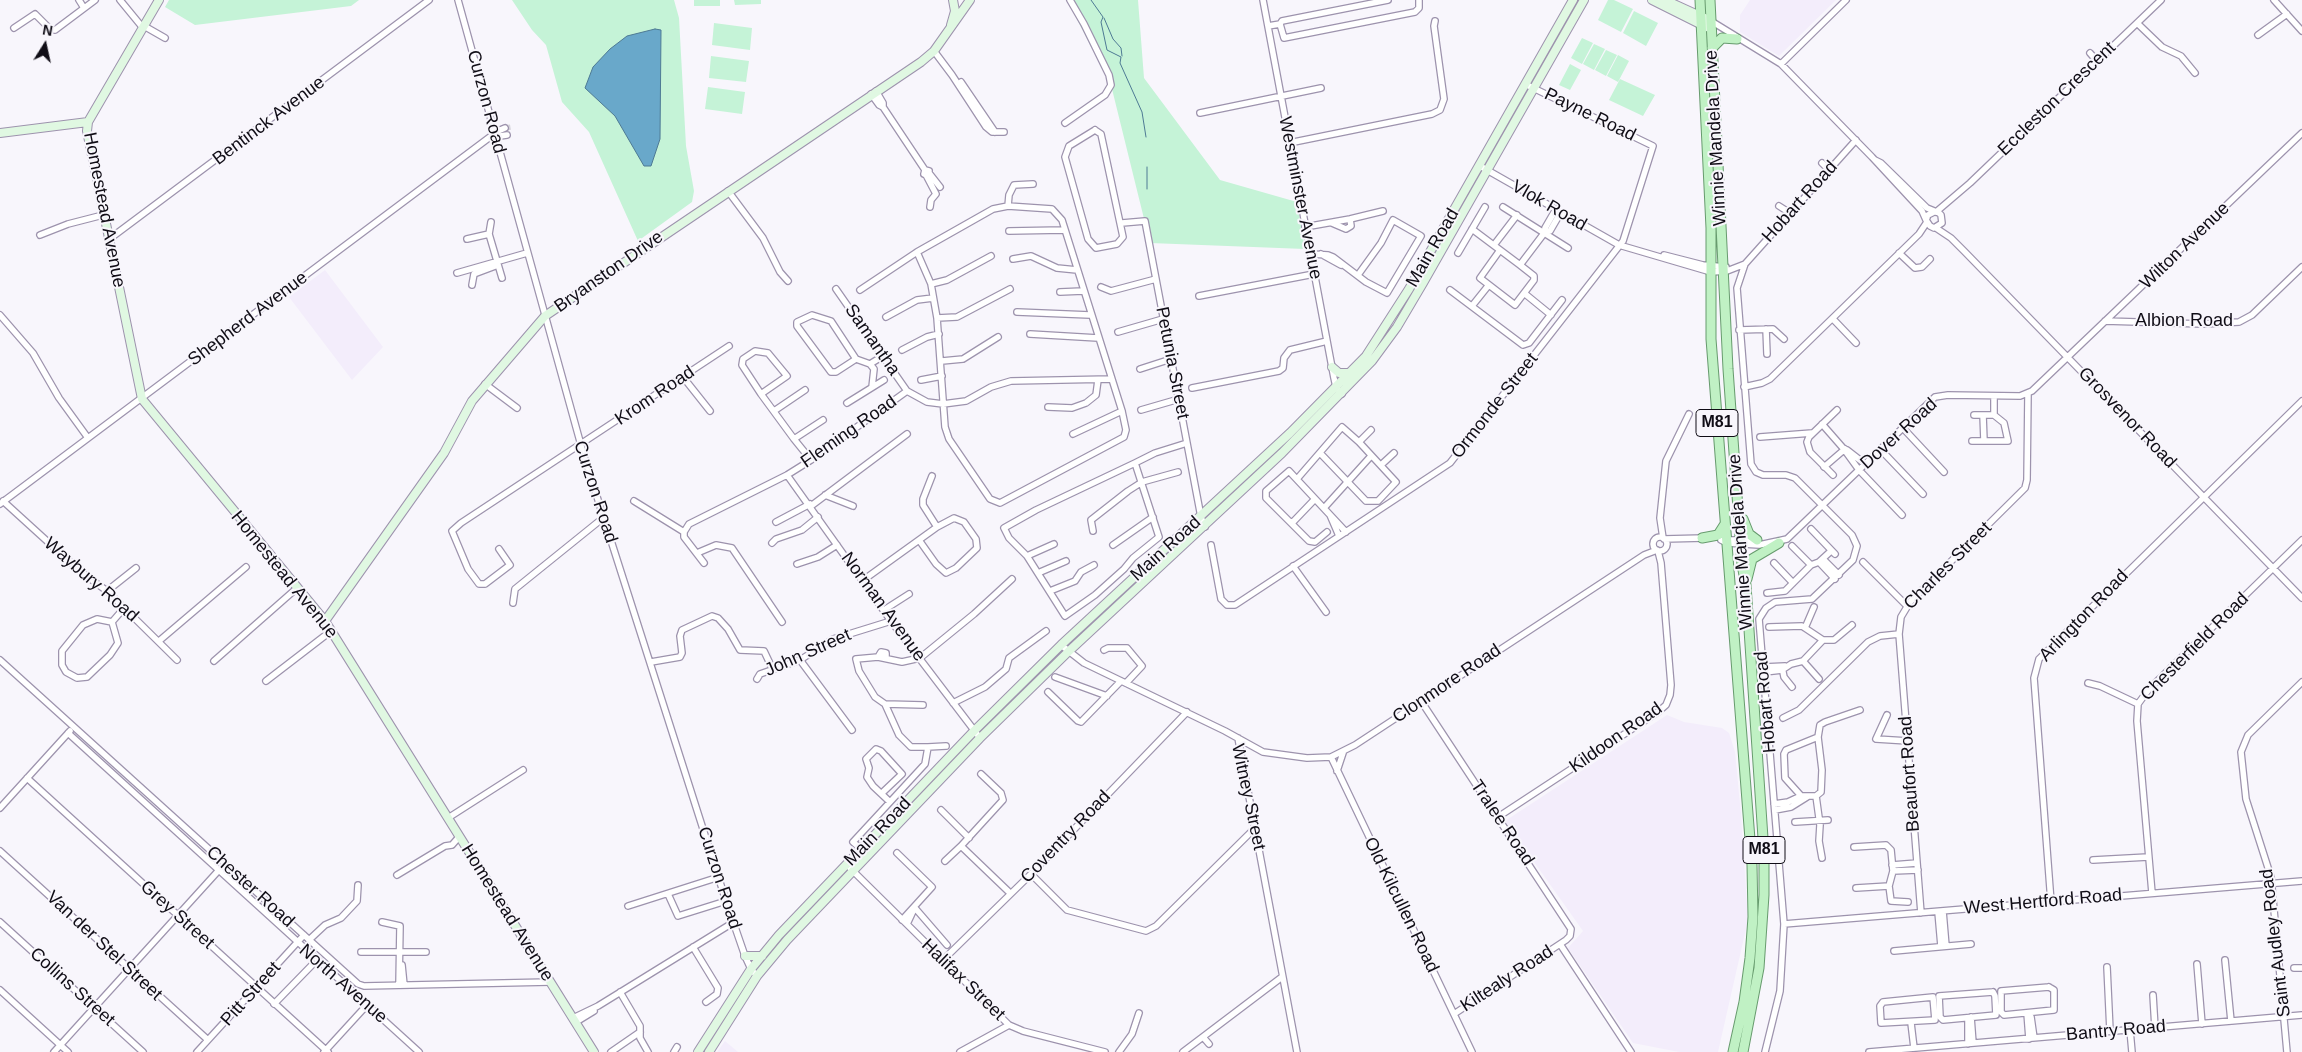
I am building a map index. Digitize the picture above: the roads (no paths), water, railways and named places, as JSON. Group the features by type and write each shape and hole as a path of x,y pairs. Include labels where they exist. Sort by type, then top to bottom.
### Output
{"main road":[{"path":"0,133 88,122 159,0"},
{"path":"950,29 955,11 952,0"},
{"name":"Bryanston Drive","path":"325,622 444,453 467,409 486,384 545,316 935,50 970,0"},
{"name":"Main Road","path":"698,1052 754,972 787,940 980,738 1068,652 1205,527 1339,390 1350,373 1371,349 1394,315 1574,0"},
{"name":"Main Road","path":"709,1052 762,956 974,731 1061,645 1372,361 1398,327 1584,0"},
{"path":"1652,0 1714,26"},
{"path":"1665,0 1701,21"},
{"name":"Winnie Mandela Drive","path":"1700,0 1711,269 1711,339 1726,523 1725,541 1752,865 1749,967 1734,1052"},
{"name":"Winnie Mandela Drive","path":"1710,0 1714,26 1712,48 1738,502 1746,585 1764,887 1757,980 1743,1052"},
{"path":"1712,48 1722,38 1737,39"},
{"name":"Homestead Avenue","path":"88,122 87,136 142,400 325,622 448,818 457,839 594,1052"},
{"path":"1332,367 1339,373 1350,373"},
{"path":"1738,502 1747,532 1757,540"},
{"path":"1702,538 1718,535 1726,523"},
{"path":"1746,585 1752,559 1776,543"},
{"path":"745,956 762,956"}],"street":[{"path":"79,0 84,8"},
{"path":"14,28 35,14 50,29 55,30 95,0"},
{"path":"120,0 143,27 165,38"},
{"name":"Bentinck Avenue","path":"108,240 429,0"},
{"name":"Curzon Road","path":"458,0 580,446 726,901 745,956 754,972"},
{"path":"1065,123 1105,95 1111,85 1109,75 1070,0"},
{"name":"Westminster Avenue","path":"1263,0 1332,367 1339,390"},
{"path":"1268,26 1280,24 1282,21 1388,0"},
{"path":"1280,24 1284,38 1416,12 1419,8 1419,0"},
{"path":"1781,64 1846,0"},
{"name":"Eccleston Crescent","path":"1935,212 1954,198 2161,0"},
{"path":"2274,0 2302,30"},
{"path":"2258,35 2287,14"},
{"path":"1289,143 1432,114 1440,110 1444,99 1434,26 1435,21"},
{"path":"2137,23 2162,46 2181,56 2196,73"},
{"path":"1714,26 1781,64 1875,160 1922,211 1926,221 1934,228"},
{"path":"1270,35 1282,32"},
{"path":"935,50 986,127 995,132 1004,132"},
{"path":"2090,53 2097,60"},
{"name":"Payne Road","path":"1527,85 1653,146"},
{"path":"1200,114 1321,88"},
{"path":"874,92 879,105 883,107 927,173 940,188"},
{"path":"1095,130 1101,134 1122,223 1123,237 1120,243 1096,248 1090,243 1065,154 1069,146 1095,130"},
{"name":"Shepherd Avenue","path":"1,502 142,400 495,134 506,132"},
{"name":"Wilton Avenue","path":"2068,357 2302,133"},
{"name":"Hobart Road","path":"1765,1052 1780,991 1784,924 1759,619 1766,608 1775,602 1810,600 1837,577 1855,557 1856,542 1796,478 1786,475 1763,475 1754,469 1749,459 1737,288 1745,264 1856,140"},
{"name":"Ormonde Street","path":"1211,545 1221,599 1227,605 1235,605 1346,532 1456,456 1624,239 1653,146"},
{"path":"1875,160 1881,162 1924,206 1943,218 1940,226 1919,234"},
{"path":"1822,163 1829,170"},
{"name":"Vlok Road","path":"1480,166 1619,245 1711,269"},
{"path":"927,173 936,194 931,200 930,207"},
{"path":"1008,206 1011,190 1014,185 1033,184"},
{"path":"728,191 763,238 780,272 788,280"},
{"name":"Eccleston Crescent","path":"1943,218 1954,198"},
{"path":"860,290 917,252 988,211 1008,206 1052,209 1060,216 1122,411 1126,430 1121,440 998,504 990,499 949,439 945,426 942,361 934,298 931,284 917,252"},
{"path":"1779,206 1790,213"},
{"path":"1458,253 1485,207"},
{"path":"1503,207 1568,248"},
{"path":"1305,227 1332,223 1346,229 1351,226 1350,220 1383,210"},
{"path":"1520,264 1559,211"},
{"path":"1744,387 1762,383 1770,378 1919,234 1928,215 1935,212"},
{"path":"40,235 64,225 103,215"},
{"path":"1494,245 1517,215"},
{"name":"Grosvenor Road","path":"1943,218 1944,226 1952,238 2302,598"},
{"path":"1311,254 1321,254 1358,275 1368,284 1388,293 1421,236 1393,220 1381,243 1358,275"},
{"name":"Petunia Street","path":"1122,223 1145,221 1201,517 1205,527"},
{"path":"492,222 489,234 502,278"},
{"name":"Grosvenor Road","path":"1934,228 1952,238"},
{"path":"1472,229 1520,264 1535,277 1524,294 1513,305 1480,279 1480,276 1500,250"},
{"path":"1009,231 1064,230"},
{"path":"467,239 489,234"},
{"path":"472,285 474,274 528,253"},
{"path":"1899,253 1915,268 1922,267 1930,259"},
{"path":"931,284 947,280 992,256"},
{"path":"1013,259 1030,256 1057,268 1077,270"},
{"path":"456,273 497,264"},
{"path":"1711,269 1725,269 1745,264"},
{"name":"Albion Road","path":"2105,321 2196,324 2239,322 2252,315 2302,266"},
{"path":"1199,296 1314,274"},
{"path":"1101,287 1111,291 1156,279"},
{"path":"1472,306 1488,286"},
{"name":"Samantha","path":"836,289 907,391"},
{"path":"937,318 957,317 1010,289"},
{"path":"1450,290 1523,345 1530,343 1562,300"},
{"path":"1060,292 1083,291"},
{"path":"1524,294 1551,315"},
{"path":"886,317 917,300 934,298"},
{"path":"1016,312 1090,315"},
{"path":"0,315 33,352 59,398 88,438"},
{"path":"856,359 836,372 831,372 797,326 797,322 807,316 828,318 856,359 870,364 875,373 872,387"},
{"path":"1118,332 1164,319"},
{"path":"1833,319 1856,343"},
{"path":"1766,329 1766,354"},
{"path":"1739,330 1774,330 1784,339"},
{"path":"902,350 927,337 939,334"},
{"path":"1030,334 1098,338"},
{"path":"942,361 963,359 998,337"},
{"path":"1192,388 1280,371 1283,368 1284,358 1290,350 1327,341"},
{"name":"Krom Road","path":"499,549 510,565 485,584 479,584 468,569 452,531 461,523 729,346"},
{"path":"761,394 787,376 768,352 755,351 743,359 741,364 761,394 811,460"},
{"path":"870,364 883,356"},
{"path":"2028,394 2068,357"},
{"path":"1140,369 1171,359"},
{"path":"922,380 942,376"},
{"path":"682,377 710,411"},
{"name":"Fleming Road","path":"684,532 688,524 787,475 811,460 907,391 927,402 943,404 966,401 991,387 1011,381 1111,379"},
{"path":"847,403 884,380"},
{"path":"1048,407 1072,408 1086,403 1096,395 1098,380"},
{"path":"486,384 517,408"},
{"path":"774,411 805,390"},
{"name":"Dover Road","path":"1776,543 1791,536 1935,397 2028,394"},
{"name":"Charles Street","path":"1783,718 1799,710 1872,640 1880,636 1899,634 1901,617 1907,606 2025,488 2028,471 2028,394"},
{"path":"1994,396 1994,415"},
{"path":"1141,410 1178,399"},
{"name":"Arlington Road","path":"2051,902 2034,678 2036,664 2066,630 2302,401"},
{"path":"1833,476 1807,449 1807,439 1837,410"},
{"path":"1073,434 1122,411"},
{"name":"Kildoon Road","path":"1498,817 1653,716 1666,705 1670,695 1670,684 1660,528 1666,461 1689,414"},
{"path":"1972,441 2008,441 2004,422 1994,415 1974,415"},
{"path":"1983,415 1984,441"},
{"path":"794,439 823,420"},
{"path":"1822,424 1859,470 1902,515"},
{"path":"1296,479 1342,427 1359,442 1396,482 1378,501 1366,501 1320,453"},
{"path":"1902,427 1944,472"},
{"path":"1359,442 1371,430"},
{"path":"1760,437 1812,433"},
{"path":"776,522 810,505 825,495 907,434"},
{"path":"1135,462 1159,534 1158,538 1078,608 1064,615 1027,556 1004,531 1005,527 1135,462 1155,453 1187,443"},
{"path":"1844,449 1865,464"},
{"path":"1824,467 1844,449"},
{"path":"1880,449 1923,494"},
{"path":"1381,465 1394,453"},
{"path":"1324,508 1371,456"},
{"path":"1327,532 1311,542 1265,494 1288,470 1346,532"},
{"path":"1093,532 1090,522 1092,519 1142,482 1178,472"},
{"name":"Norman Avenue","path":"787,475 891,621 980,738"},
{"path":"932,476 923,499 923,505 937,527"},
{"path":"825,495 853,506"},
{"path":"1292,523 1315,499"},
{"path":"634,501 684,532 684,537 704,563"},
{"name":"Waybury Road","path":"1,502 81,572 125,607 178,660"},
{"path":"1330,515 1339,536"},
{"path":"772,543 776,539 802,530 818,517"},
{"path":"1113,545 1153,517"},
{"path":"513,603 514,589 604,518"},
{"path":"862,581 937,527 954,518 960,519 976,539 976,548 956,568 946,572 936,564 919,540"},
{"path":"1767,593 1782,592 1811,565 1833,553 1810,528"},
{"path":"1660,544 1683,537 1776,543"},
{"path":"1741,541 1757,540 1776,543"},
{"name":"Chesterfield Road","path":"2152,893 2137,722 2138,704 2149,690 2302,540"},
{"path":"1027,556 1054,544"},
{"name":"Clonmore Road","path":"1238,738 1272,755 1330,758 1343,753 1660,544"},
{"path":"697,553 716,545 732,548 782,622"},
{"path":"796,564 818,557 837,545"},
{"path":"1792,546 1811,565"},
{"path":"1038,573 1066,561"},
{"path":"1821,561 1837,577"},
{"path":"1863,562 1907,606"},
{"path":"1774,563 1793,582"},
{"path":"1050,591 1075,581 1081,572 1094,565"},
{"path":"1294,566 1326,612"},
{"path":"159,641 246,567"},
{"path":"107,591 136,568"},
{"path":"923,705 885,704 875,698 856,660 858,658 878,657 902,662 920,658 1012,579"},
{"path":"214,661 297,588"},
{"path":"884,610 909,594"},
{"path":"112,622 125,607"},
{"path":"1805,628 1814,607"},
{"path":"650,662 680,657 682,653 680,636 682,630 712,616 723,623 740,650 764,650 773,670"},
{"path":"97,619 112,622 118,643 110,655 87,678 78,678 66,672 62,665 62,651 83,625 97,619"},
{"name":"John Street","path":"757,679 760,674 800,660 833,639 891,621"},
{"path":"1769,627 1805,628 1824,640 1832,641 1852,624"},
{"path":"266,681 331,631"},
{"path":"952,703 985,687 1006,669 1009,658 1046,631"},
{"name":"Beaufort Road","path":"1899,634 1921,913"},
{"path":"1764,669 1784,667 1803,661 1824,640"},
{"name":"Witney Street","path":"1061,645 1084,663 1238,738 1297,1052"},
{"path":"1048,692 1081,722 1107,696 1142,666 1127,648 1108,648 1104,650"},
{"name":"Chester Road","path":"0,660 358,984 364,986 550,982"},
{"path":"800,660 852,730"},
{"path":"1803,661 1819,679"},
{"path":"1784,667 1784,677 1792,687"},
{"path":"1055,677 1107,696"},
{"name":"Saint Audley Road","path":"2287,1052 2272,883 2246,799 2242,747 2248,735 2302,682"},
{"path":"2088,683 2107,689 2138,704"},
{"name":"Tralee Road","path":"1421,701 1498,817 1513,845 1570,926 1570,936 1560,944"},
{"path":"885,704 896,731 908,744 914,748 946,746"},
{"path":"1775,807 1804,797 1816,796 1821,792 1823,784 1818,737 1819,728 1822,723 1860,710"},
{"name":"Coventry Road","path":"943,960 1031,874 1187,712"},
{"path":"1887,715 1876,739 1908,741"},
{"path":"0,808 73,727"},
{"name":"North Avenue","path":"68,733 419,1052"},
{"path":"1804,797 1785,778 1784,753 1818,737"},
{"path":"861,849 853,842 925,764 928,747"},
{"path":"882,794 902,774 881,751 876,749 866,759 869,768 867,776 882,794 890,802"},
{"path":"1319,758 1336,770 1343,753"},
{"name":"Old Kilcullen Road","path":"1330,758 1369,843 1472,1052"},
{"path":"448,818 523,770"},
{"path":"945,861 969,838 1003,800 1001,793 981,774"},
{"name":"Grey Street","path":"27,778 326,1051"},
{"path":"1816,796 1819,820 1818,841 1822,858"},
{"path":"941,810 969,838"},
{"path":"1796,822 1828,820"},
{"path":"1031,874 1067,910 1146,931 1156,926 1254,829"},
{"path":"397,875 445,846 450,841 457,839"},
{"path":"1854,847 1886,845 1891,850 1893,868 1889,886 1891,901 1908,902"},
{"path":"961,846 1010,893"},
{"name":"Van der Stel Street","path":"0,851 208,1040"},
{"path":"897,853 932,888 904,922"},
{"path":"2093,860 2148,857"},
{"name":"Halifax Street","path":"846,865 1009,1025 1023,1031 1105,1052"},
{"path":"1893,868 1918,866"},
{"path":"54,1052 219,870"},
{"path":"628,906 719,877"},
{"name":"West Hertford Road","path":"1784,924 2302,881"},
{"path":"309,940 324,925 341,918 356,901 358,885"},
{"path":"1856,888 1889,886"},
{"path":"668,894 678,916 726,901"},
{"path":"915,908 947,945"},
{"path":"1940,911 1944,946"},
{"path":"575,1020 733,921"},
{"name":"Collins Street","path":"0,922 143,1052"},
{"path":"382,922 400,926 402,985"},
{"name":"Pitt Street","path":"197,1052 304,935"},
{"path":"1560,944 1631,1052"},
{"name":"Kiltealy Road","path":"1454,1014 1560,944"},
{"path":"1894,951 1971,944"},
{"path":"693,947 718,988 717,994 706,1002"},
{"path":"361,952 426,952"},
{"path":"2225,960 2231,1021"},
{"path":"2197,964 2202,1024"},
{"path":"274,1004 312,965"},
{"path":"2107,967 2112,1031"},
{"path":"2294,968 2302,968"},
{"path":"1183,1052 1282,977"},
{"path":"2053,988 2055,1009 2029,1013 2001,1014 2000,992 2053,988"},
{"path":"0,990 68,1052"},
{"path":"620,992 640,1026 640,1040 648,1052"},
{"path":"1994,993 1996,1015 1969,1018 1943,1020 1940,1017 1939,996 1994,993"},
{"path":"2153,996 2155,1028"},
{"path":"1933,997 1935,1020 1910,1023 1882,1024 1881,1003 1933,997"},
{"path":"326,1051 367,1005"},
{"path":"1119,1052 1132,1034 1139,1013"},
{"path":"2029,1013 2031,1038"},
{"name":"Bantry Road","path":"1870,1052 2302,1015"},
{"path":"1969,1018 1971,1044"},
{"path":"1910,1023 1912,1049"},
{"path":"960,1052 1009,1025"},
{"path":"2130,1030 2132,1052"},
{"path":"611,1052 640,1032"},
{"path":"1203,1037 1209,1044"}],"water":[{"path":"655,29 661,30 660,139 651,166 644,166 615,116 585,88 593,67 610,49 627,36"}],"waterway":[{"path":"1091,0 1103,17 1101,22 1107,50 1121,57 1120,63 1142,112 1146,137"},
{"path":"1104,18 1113,39 1121,48 1122,56"},
{"path":"1147,167 1147,189"}],"tunnel":[{"path":"505,128 511,127"}]}
